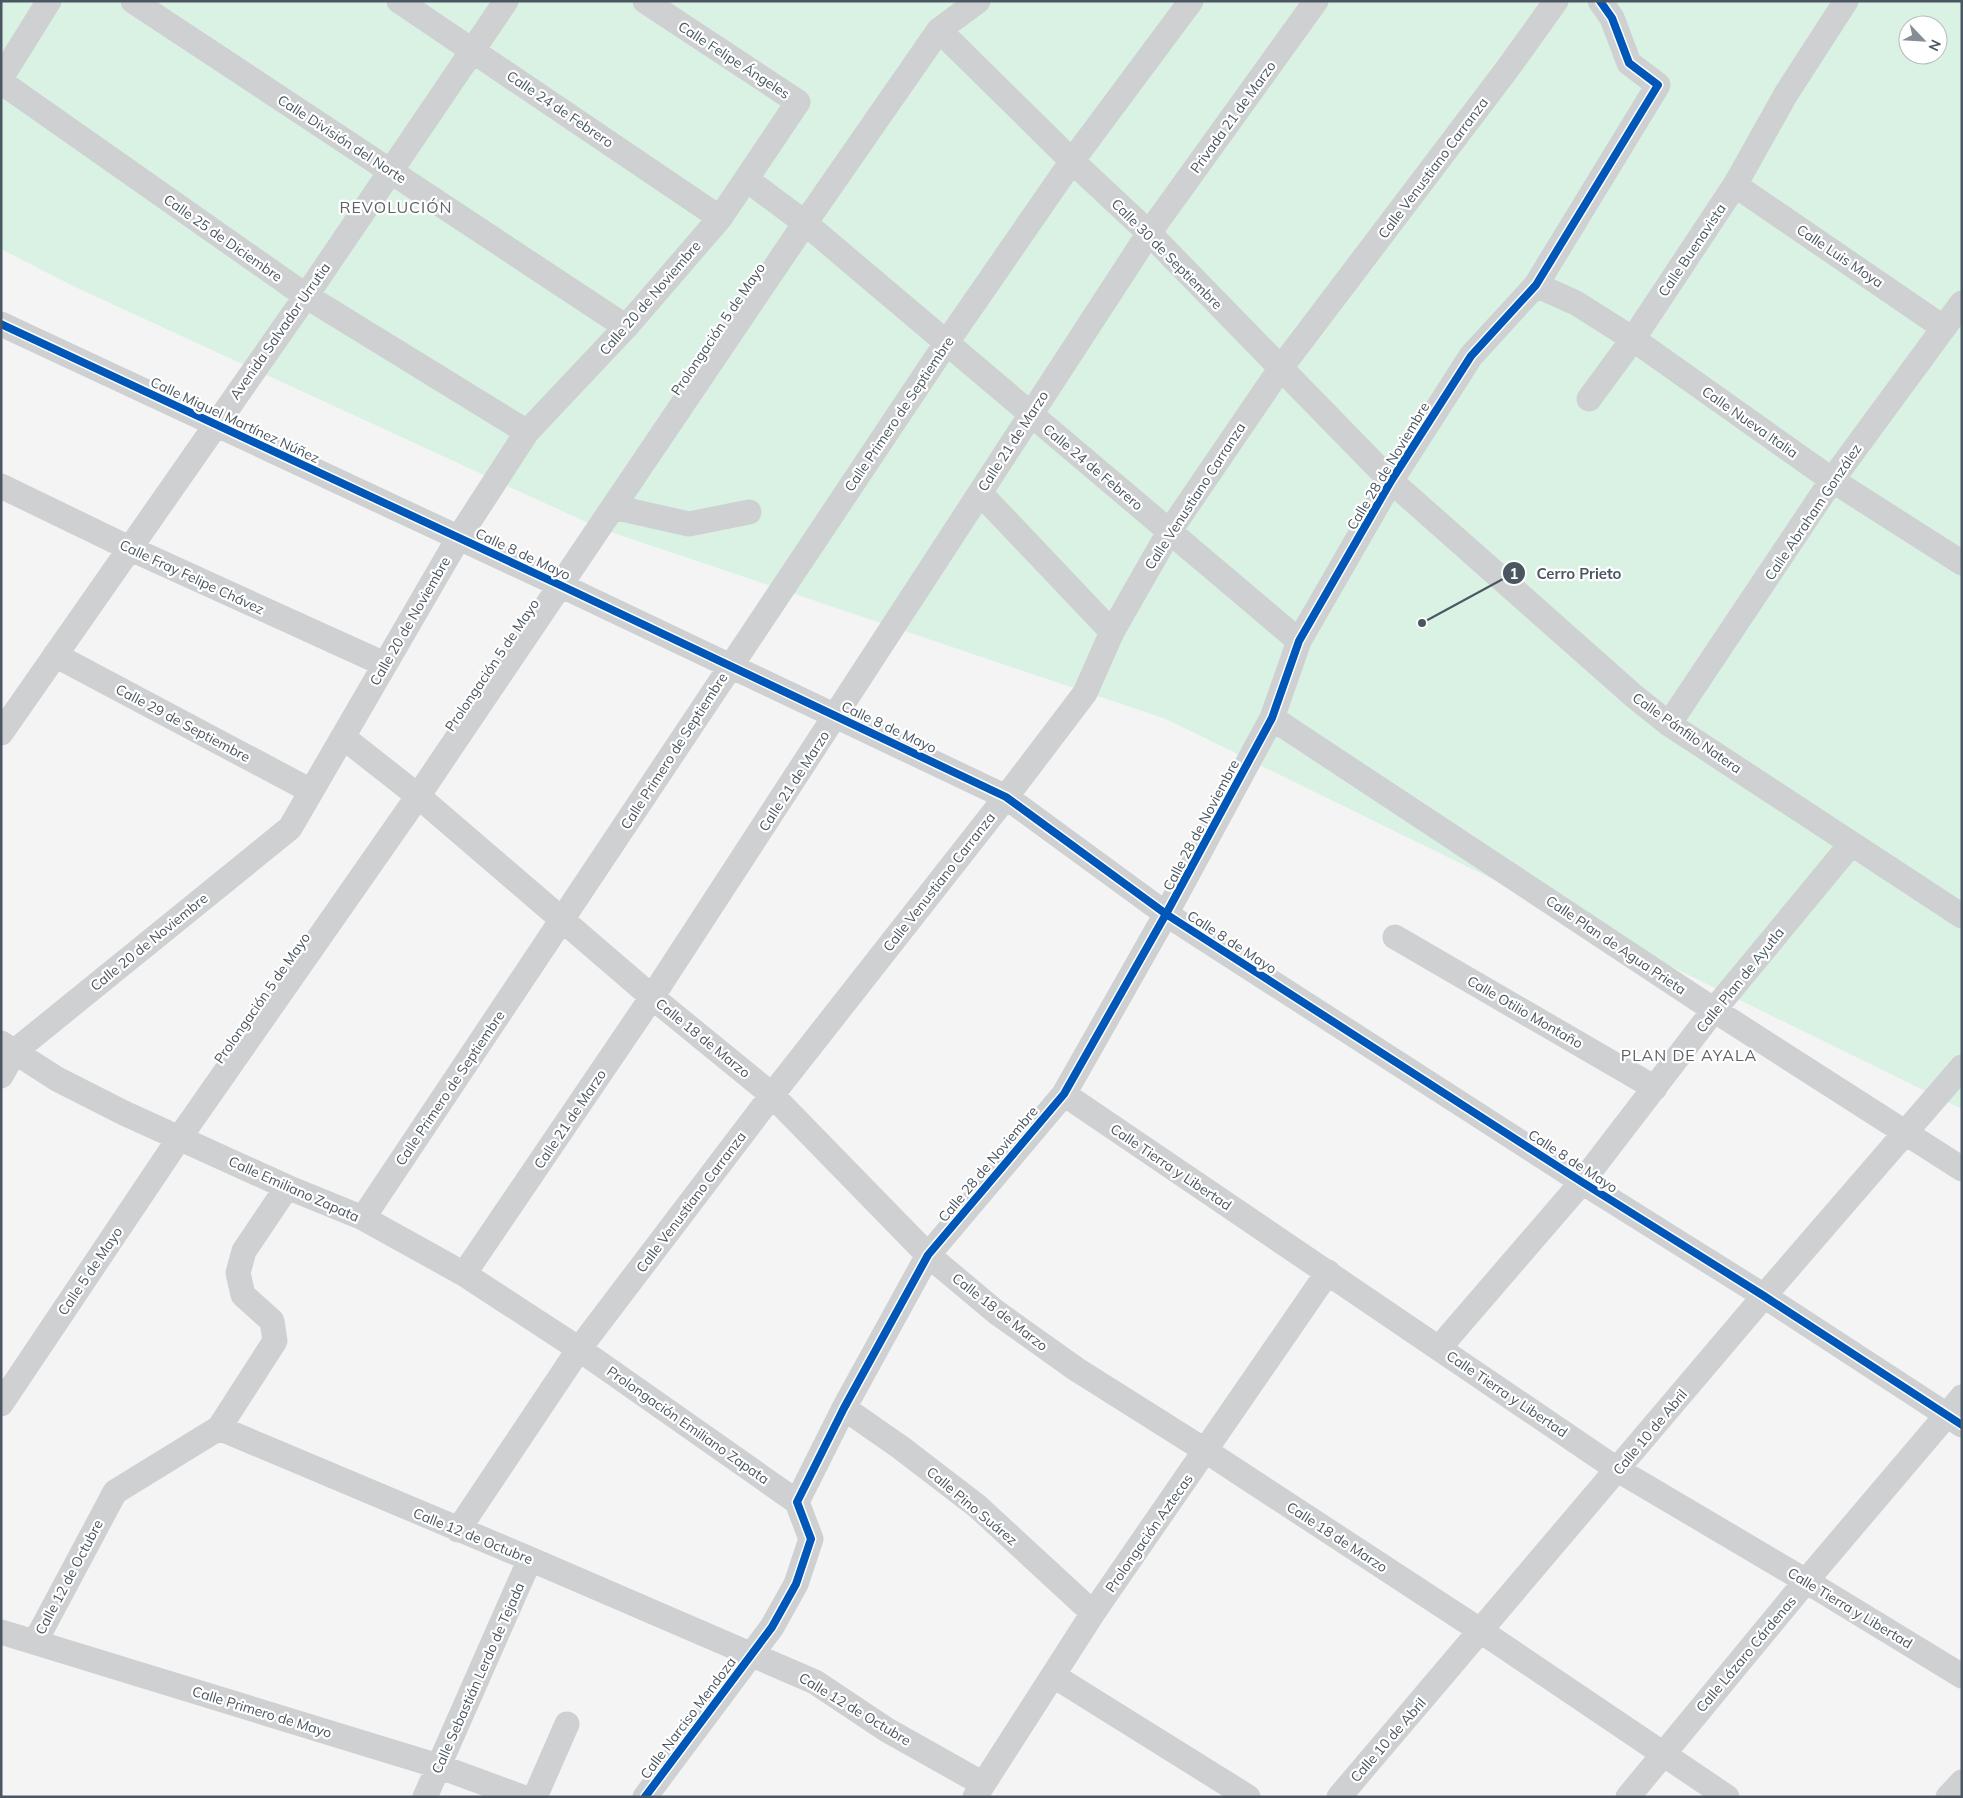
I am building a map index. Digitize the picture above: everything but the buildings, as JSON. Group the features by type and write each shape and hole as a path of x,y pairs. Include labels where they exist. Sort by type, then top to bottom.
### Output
{"street":[{"path":"1,78 49,1"},
{"name":"Calle División del Norte","path":"133,1 626,327"},
{"name":"Calle 24 de Febrero","path":"399,1 720,218"},
{"name":"Avenida Salvador Urrutia","path":"1,733 306,296 506,1"},
{"name":"Calle Felipe Ángeles","path":"645,1 798,102"},
{"name":"Prolongación 5 de Mayo","path":"180,1137 418,796 805,223 939,30 978,1"},
{"name":"Calle Primero de Septiembre","path":"363,1218 947,342 1072,161 1191,1"},
{"name":"Privada 21 de Marzo","path":"1149,233 1316,1"},
{"name":"Calle Venustiano Carranza","path":"458,1530 579,1349 772,1094 1006,797 1085,693 1112,632 1169,532 1280,369 1508,68 1556,1"},
{"name":"Calle 28 de Noviembre","path":"797,1502 844,1408 928,1254 1064,1094 1166,914 1272,718 1299,641 1391,481 1471,356 1536,285 1658,85 1629,63 1612,18 1600,1"},
{"name":"Calle Buenavista","path":"1588,399 1633,338 1735,185 1786,94 1846,1"},
{"name":"Calle 30 de Septiembre","path":"939,30 1072,161 1149,233 1391,481"},
{"name":"Calle 25 de Diciembre","path":"1,82 306,296 527,432"},
{"name":"Calle 20 de Noviembre","path":"1,1076 8,1047 290,828 459,538 527,432 626,327 720,218 798,102"},
{"name":"Calle 24 de Febrero","path":"746,179 805,223 1299,641"},
{"name":"Calle Luis Moya","path":"1735,185 1944,328"},
{"name":"Calle 21 de Marzo","path":"464,1274 652,997 1149,233"},
{"name":"Calle Nueva Italia","path":"1536,285 1576,303 1633,338 1832,480 1962,563"},
{"name":"Calle Abraham González","path":"1669,724 1832,480 1962,303"},
{"name":"Calle Miguel Martínez Núñez","path":"1,324 459,538"},
{"name":"Calle Pánfilo Natera","path":"1391,481 1634,697 1669,724 1962,916"},
{"name":"Calle Fray Felipe Chávez","path":"1,486 129,548 384,664"},
{"path":"980,493 1112,632"},
{"path":"613,507 690,524 749,512"},
{"name":"Calle 8 de Mayo","path":"459,538 1006,797 1166,914 1582,1182 1764,1296 1957,1412"},
{"name":"Calle 29 de Septiembre","path":"55,655 312,791"},
{"name":"Calle Plan de Agua Prieta","path":"1272,718 1714,1010 1962,1169"},
{"name":"Calle 18 de Marzo","path":"344,737 418,796 652,997 772,1094 928,1254 996,1312 1076,1369 1206,1451 1481,1631 1727,1797"},
{"name":"Calle Plan de Ayutla","path":"1439,1348 1582,1182 1714,1010 1851,844"},
{"name":"Calle Otilio Montaño","path":"1395,937 1655,1088"},
{"name":"Calle Emiliano Zapata","path":"8,1047 57,1079 124,1113 180,1137 286,1188 363,1218 464,1274 579,1349"},
{"name":"Calle 10 de Abril","path":"1340,1797 1764,1296 1962,1067"},
{"name":"Calle Tierra y Libertad","path":"1064,1094 1618,1470 1962,1676"},
{"name":"Calle 5 de Mayo","path":"1,1404 180,1137"},
{"path":"219,1428 275,1341 272,1322 243,1295 238,1273 244,1251 286,1188"},
{"name":"Prolongación Aztecas","path":"979,1790 1093,1613 1328,1272"},
{"name":"Prolongación Emiliano Zapata","path":"579,1349 797,1502"},
{"name":"Calle Pino Suárez","path":"844,1408 900,1447 977,1506 1093,1613"},
{"name":"Calle Lázaro Cárdenas","path":"1628,1797 1806,1581 1957,1412"},
{"name":"Calle 12 de Octubre","path":"35,1642 115,1492 219,1428 815,1682 979,1790"},
{"path":"751,1654 772,1627 796,1584 810,1540 797,1502"},
{"name":"Calle Sebastián Lerdo de Tejada","path":"425,1797 530,1559"},
{"name":"Calle Primero de Mayo","path":"1,1632 438,1766 522,1797"},
{"name":"Calle Narciso Mendoza","path":"645,1797 751,1654"},
{"path":"1054,1676 1248,1797"},
{"path":"535,1797 567,1724"},
{"path":"1948,1797 1962,1782"}],"green space":[{"path":"1,1 1962,1 1962,1109 1166,719 599,528 73,286 1,249"}],"cycle path":[{"path":"645,1797 772,1627 796,1584 811,1539 797,1502 844,1408 928,1255 1064,1094 1166,914 1272,718 1299,641 1391,481 1471,356 1536,285 1658,85 1629,63 1612,18 1600,1"},
{"path":"1,324 560,585 1006,797 1166,914 1582,1182 1764,1296 1962,1425"}],"place":[{"name":"Cerro Prieto","path":"1422,623"}],"district":[{"name":"REVOLUCIÓN","path":"396,207"},
{"name":"PLAN DE AYALA","path":"1689,1055"}]}
